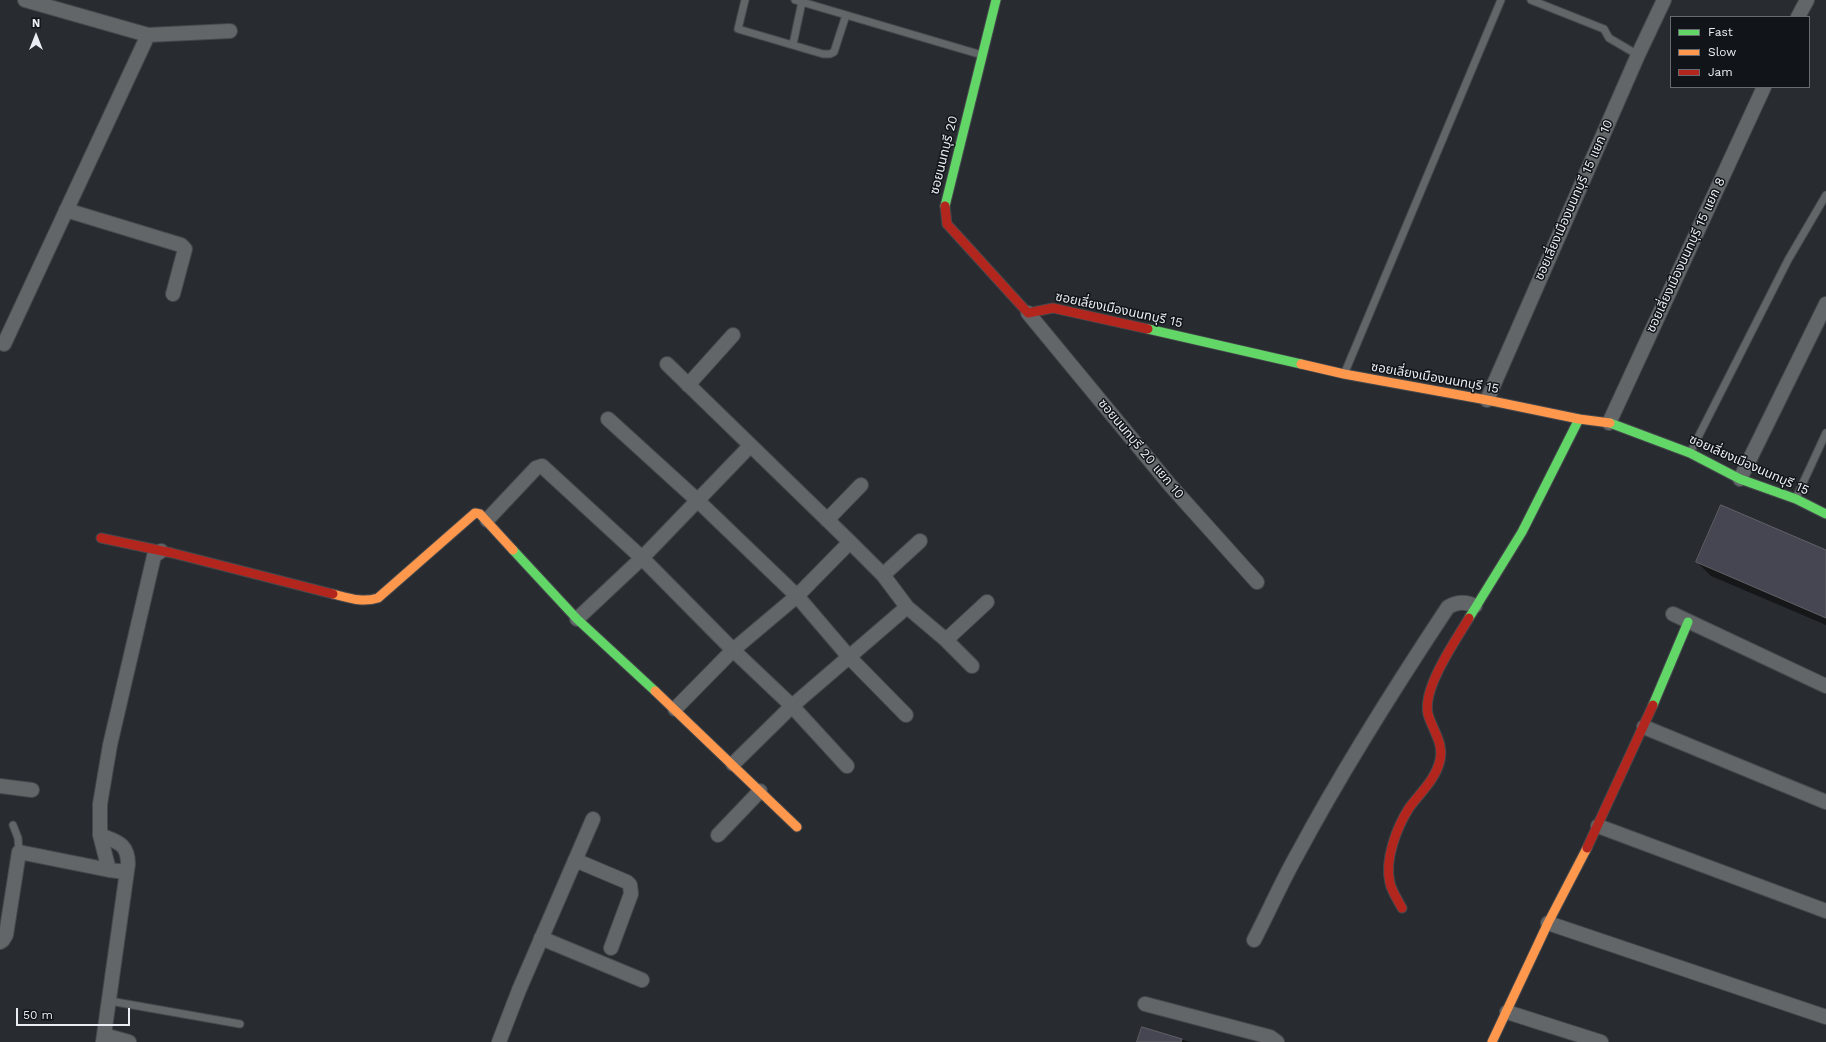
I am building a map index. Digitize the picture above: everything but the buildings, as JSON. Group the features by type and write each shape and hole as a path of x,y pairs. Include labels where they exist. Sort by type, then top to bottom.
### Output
{"street":[{"path":"25,0 148,35 230,31"},
{"name":"ซอยนนทบุรี 20","path":"996,0 945,203 945,213 947,224 1028,313"},
{"name":"ซอยเลี่ยงเมืองนนทบุรี 15 แยก 10","path":"1487,400 1638,55 1664,0"},
{"path":"1799,16 1807,0"},
{"path":"4,344 148,35"},
{"name":"ซอยเลี่ยงเมืองนนทบุรี 15 แยก 8","path":"1609,424 1764,88"},
{"path":"66,210 182,245 185,249 173,294"},
{"path":"1740,479 1826,304"},
{"name":"ซอยเลี่ยงเมืองนนทบุรี 15","path":"1028,313 1053,308 1344,374 1609,424 1690,453 1740,479 1796,500 1826,514"},
{"name":"ซอยนนทบุรี 20 แยก 10","path":"1028,313 1170,485 1257,582"},
{"path":"688,385 733,335"},
{"path":"667,364 883,575 907,607 946,640 972,666"},
{"path":"608,419 697,500 797,596 850,658 906,715"},
{"path":"1402,908 1392,891 1388,877 1389,862 1395,842 1408,811 1437,769 1441,759 1442,750 1440,742 1427,714 1428,695 1437,675 1476,606 1500,570 1548,485 1579,419"},
{"path":"577,619 642,558 750,446"},
{"path":"487,520 536,468 542,466 642,558 732,650 792,706 847,766"},
{"path":"827,520 861,485"},
{"path":"101,538 161,552 172,553 361,601 369,601 378,598 475,513 480,514 577,619 675,709 797,827"},
{"path":"883,575 920,541"},
{"path":"675,709 732,650 797,596 850,542"},
{"path":"109,870 100,835 100,804 110,745 154,556 161,552"},
{"path":"946,640 987,602"},
{"path":"1254,940 1297,854 1349,764 1411,663 1448,607 1456,603 1464,602 1476,606"},
{"path":"733,764 792,706 850,658 907,607"},
{"path":"1672,614 1826,686"},
{"path":"1492,1042 1548,923 1598,826 1644,727 1688,622"},
{"path":"1644,727 1826,802"},
{"path":"0,786 32,790"},
{"path":"718,835 760,791"},
{"path":"499,1042 541,938 593,819"},
{"path":"1598,826 1826,911"},
{"path":"100,835 120,843 126,848 128,855 110,1001 103,1039 129,1042"},
{"path":"0,942 6,935 19,852 126,872"},
{"path":"575,860 627,882 630,885 631,894 611,948"},
{"path":"1548,923 1826,1017"},
{"path":"541,938 642,980"},
{"path":"1145,1004 1270,1037 1277,1042"},
{"path":"1507,1012 1601,1042"}],"lane":[{"path":"745,0 738,29 823,54 830,54 834,52 846,15"},
{"path":"1344,374 1501,0"},
{"path":"1531,0 1604,29 1609,38 1638,55"},
{"path":"793,44 799,1 982,55"},
{"path":"1690,453 1788,260 1826,195"},
{"path":"1796,500 1826,433"},
{"path":"12,825 18,838 19,852"},
{"path":"110,1001 240,1024"}],"traffic: fast":[{"path":"945,206 996,0"},
{"path":"1148,329 1301,364"},
{"path":"1469,618 1522,532 1579,419"},
{"path":"1610,423 1690,453 1740,479 1796,499 1826,514"},
{"path":"513,550 577,619 655,691"},
{"path":"1653,705 1688,622"}],"traffic: slow":[{"path":"1301,364 1344,374 1487,400 1579,419 1610,423"},
{"path":"333,594 361,600 378,598 475,513 480,514 513,550"},
{"path":"655,691 797,827"},
{"path":"1492,1042 1548,923 1587,848"}],"traffic: jam":[{"path":"945,206 947,224 1028,313 1053,308 1148,329"},
{"path":"101,538 172,553 333,594"},
{"path":"1402,908 1390,883 1390,854 1396,834 1404,816 1427,786 1438,767 1441,754 1439,742 1428,714 1430,691 1441,664 1469,618"},
{"path":"1587,848 1653,705"}]}
